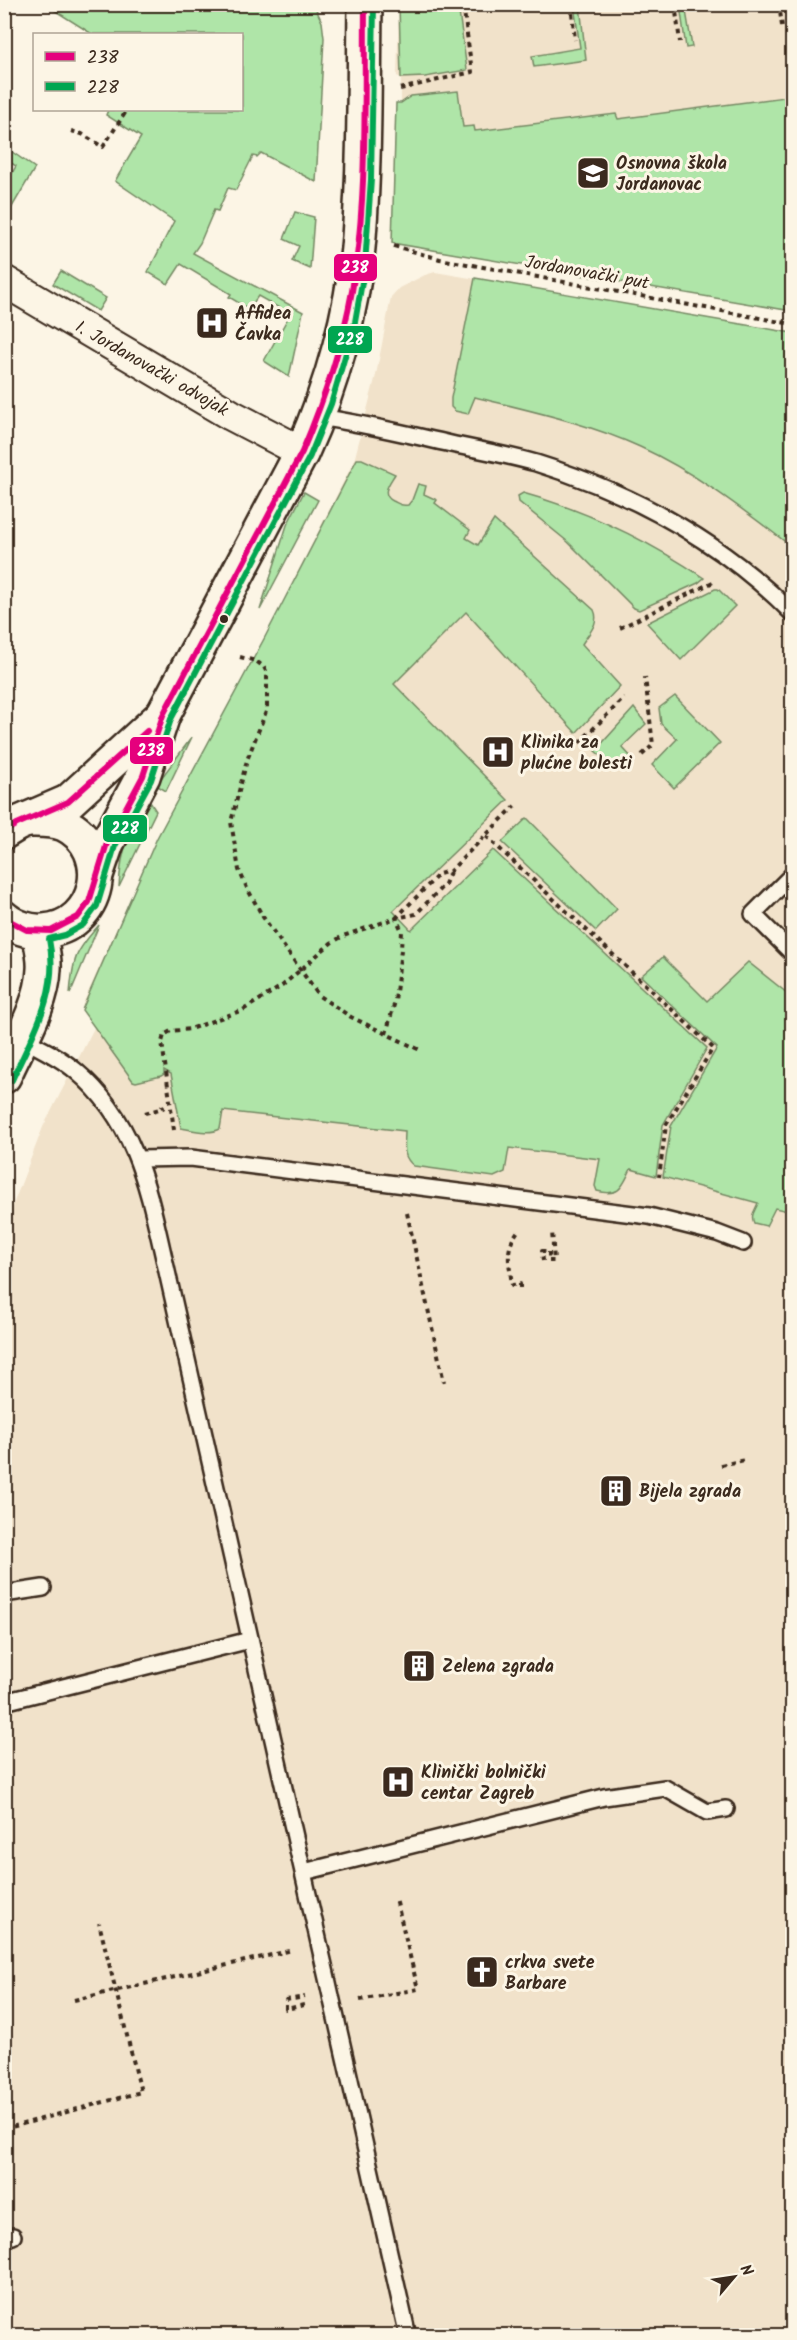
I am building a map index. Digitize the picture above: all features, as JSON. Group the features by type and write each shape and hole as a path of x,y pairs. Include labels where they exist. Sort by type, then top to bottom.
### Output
{"main road":[{"path":"4,918 27,930 39,932 62,927 78,916 89,902 107,843 143,776 163,715 302,452 317,417 341,341 359,238 365,4"},
{"path":"16,826 68,802 163,715"},
{"path":"16,826 45,819 63,824 78,835 89,849 96,875"},
{"path":"4,1076 39,998 43,983 43,954 39,932"}],"street":[{"name":"I. Jordanovački odvojak","path":"4,281 231,415 302,452"}],"lane":[{"path":"317,417 356,422 500,454 533,462 599,485 654,511 702,539 734,562 792,613"},
{"path":"792,875 753,914 792,953"},
{"path":"21,1038 57,1057 91,1085 128,1136 139,1159 166,1267 408,2336"},
{"path":"139,1159 191,1158 649,1216 709,1231 743,1243"},
{"path":"4,1594 44,1588"},
{"path":"4,1702 250,1640"},
{"path":"304,1872 604,1797 665,1788 707,1812 726,1809"}],"path":[{"path":"390,89 400,89 472,72 463,4"},
{"path":"571,4 575,40"},
{"path":"675,4 680,42"},
{"path":"779,4 782,26"},
{"path":"71,131 82,134 103,147 126,111"},
{"name":"Jordanovački put","path":"383,243 440,259 792,324"},
{"path":"620,628 715,580"},
{"path":"240,657 256,661 264,667 267,673 267,709 247,760 231,822 239,870 263,917 319,996 351,1017 420,1050"},
{"path":"642,755 653,745 645,677"},
{"path":"573,749 624,698"},
{"path":"174,1122 162,1042 164,1035 171,1031 190,1029 243,1010 282,986 331,943 343,936 396,918 416,914 445,884 450,871 515,806"},
{"path":"486,836 713,1048 666,1125 660,1177"},
{"path":"396,918 439,874 450,871"},
{"path":"386,1034 395,1001 401,950 402,931 396,918"},
{"path":"153,1111 163,1108 162,1105"},
{"path":"407,1213 444,1382"},
{"path":"520,1228 511,1241 509,1257 512,1285 520,1284 520,1288"},
{"path":"543,1261 542,1251 549,1251 549,1261 554,1261 552,1231"},
{"path":"721,1465 745,1460"},
{"path":"356,2001 418,1989 396,1899"},
{"path":"4,2129 141,2092 99,1923"},
{"path":"74,2000 299,1949"},
{"path":"307,2005 286,2009 286,2000 315,1995"}],"shaded area":[{"name":"Osnovna škola Jordanovac","path":"399,5 792,5 792,311 392,243 396,103 401,103 401,78 397,76"},
{"name":"Klinički bolnički centar Zagreb","path":"435,272 792,333 792,2335 5,2335 4,1228 43,1127 94,1028 95,1025 82,1010 83,1004 157,838 265,637 354,461 376,375 391,297 399,288"}],"green space":[{"path":"46,5 314,5 322,22 324,38 316,182 261,153 257,157 253,156 236,190 228,188 218,211 214,210 200,243 193,253 303,312 289,377 264,361 290,314 258,296 249,309 229,297 231,294 181,264 168,284 148,272 174,221 115,181 141,137 106,115 108,111 243,111 243,33 90,33"},
{"path":"399,5 458,5 467,70 425,77 401,78"},
{"path":"574,5 580,5 586,60 534,67 532,56 580,48"},
{"path":"680,5 685,5 692,47 686,48"},
{"name":"Osnovna škola Jordanovac","path":"458,91 463,127 474,126 475,131 616,114 618,119 792,96 792,311 392,243 396,103 401,103 411,96"},
{"path":"5,147 35,168 5,219 5,186 16,166 5,159"},
{"path":"295,212 314,217 310,269 292,261 299,246 284,239"},
{"path":"61,271 106,298 98,311 53,284"},
{"path":"475,278 792,333 792,547 700,480 640,447 559,418 475,397 468,414 455,411 451,407 451,398"},
{"path":"357,459 362,459 395,474 386,492 389,498 400,504 408,505 418,484 426,486 424,494 437,500 435,503 470,530 466,538 478,545 494,520 594,610 595,624 582,644 620,686 576,733 466,612 394,684 508,800 393,911 411,930 493,850 707,1048 663,1125 656,1176 631,1169 619,1189 605,1193 597,1191 595,1186 600,1159 509,1148 505,1172 494,1177 414,1166 405,1154 405,1131 223,1111 220,1129 216,1131 201,1132 181,1128 171,1074 164,1070 161,1076 133,1081 82,1010 157,838"},
{"path":"304,492 318,500 260,610 287,525"},
{"path":"523,493 547,500 617,528 704,578 698,583 639,610 634,608 568,542 519,502 518,496"},
{"path":"718,589 735,606 681,660 647,623"},
{"path":"675,696 720,743 674,788 652,765 677,739 661,724 659,708"},
{"path":"634,708 646,724 622,747 632,758 618,771 595,751"},
{"path":"192,737 166,791 156,785"},
{"path":"148,799 156,811 119,887 127,841"},
{"path":"527,818 617,909 596,931 502,842"},
{"path":"99,925 70,994 74,963 80,949"},
{"path":"663,957 707,1001 748,962 792,997 792,1212 775,1208 766,1226 754,1223 753,1213 758,1203 663,1177 671,1126 717,1048 641,976"}],"transit line":[{"name":"238","path":"4,918 27,930 51,931 78,917 89,902 107,843 143,776 163,715 302,452 310,432 332,373 343,332 357,256 363,184 365,4"},
{"name":"228","path":"12,1080 36,1029 48,994 51,976 49,939 65,935 83,925 97,906 115,846 151,780 171,719 310,456 331,404 355,322 365,265 371,179 374,4"},
{"name":"238","path":"4,832 68,802 147,731"}],"place":[{"name":"Osnovna škola Jordanovac","path":"593,173"},
{"name":"Affidea Čavka","path":"212,323"},
{"name":"Klinika za plućne bolesti","path":"498,752"},
{"name":"Bijela zgrada","path":"616,1491"},
{"name":"Zelena zgrada","path":"419,1666"},
{"name":"Klinički bolnički centar Zagreb","path":"398,1782"},
{"name":"crkva svete Barbare","path":"482,1972"}]}
